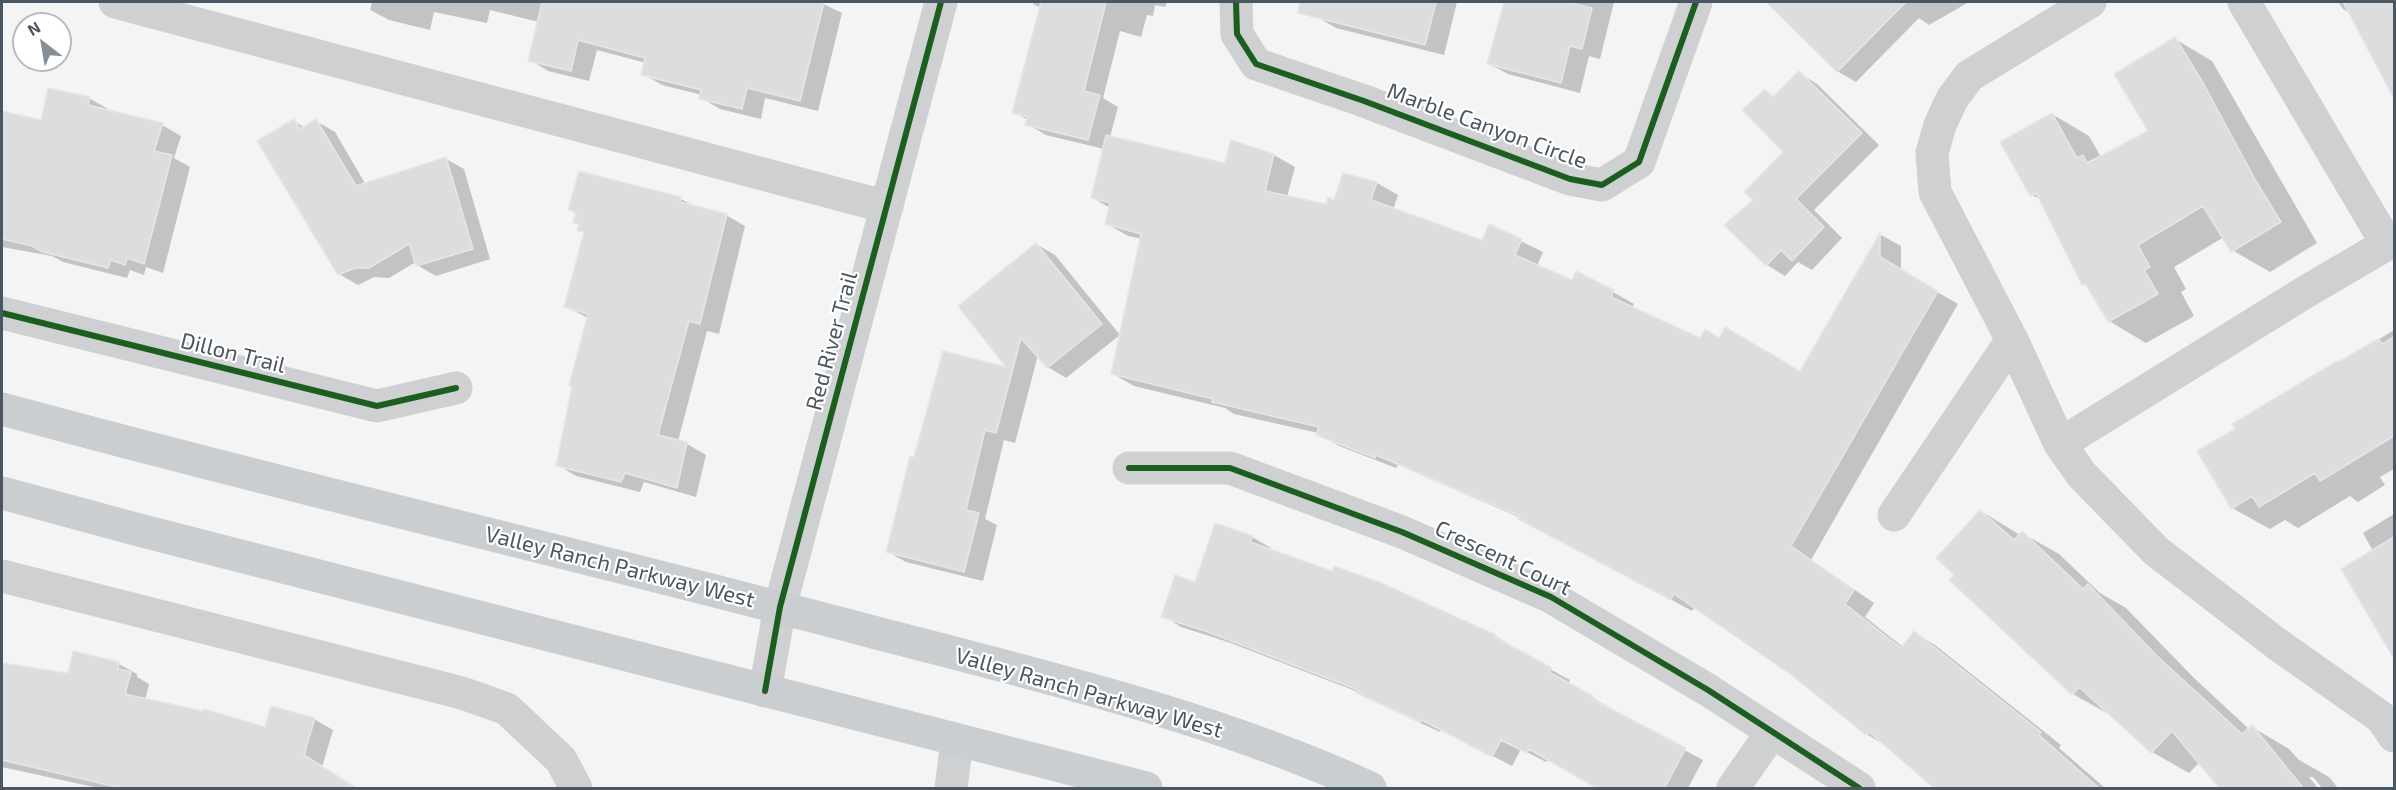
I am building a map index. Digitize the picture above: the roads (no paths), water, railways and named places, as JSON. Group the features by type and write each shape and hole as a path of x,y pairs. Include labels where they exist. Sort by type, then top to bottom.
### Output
{"main road":[{"name":"Valley Ranch Parkway West","path":"2,409 169,455 780,607 1162,710 1315,764 1370,789"},
{"path":"2,493 1146,789"}],"street":[{"path":"115,2 887,207"},
{"name":"Red River Trail","path":"765,691 780,607 941,2"},
{"name":"Marble Canyon Circle","path":"1236,2 1237,34 1256,64 1364,101 1570,179 1602,185 1639,162 1696,2"},
{"path":"2090,2 1969,76 1948,107 1940,125 1932,153 1935,192 2012,340 2060,444 2082,475 2156,551 2277,644 2390,721"},
{"path":"2060,444 2307,291 2391,242 2244,2"},
{"name":"Dillon Trail","path":"2,313 377,406 456,388"},
{"path":"1894,515 2012,340"},
{"name":"Crescent Court","path":"1129,468 1230,468 1402,532 1551,597 1708,690 1859,789"},
{"path":"2,576 462,693 507,710 561,760 576,789"},
{"path":"1733,789 1772,732"},
{"path":"951,789 957,741"}]}
